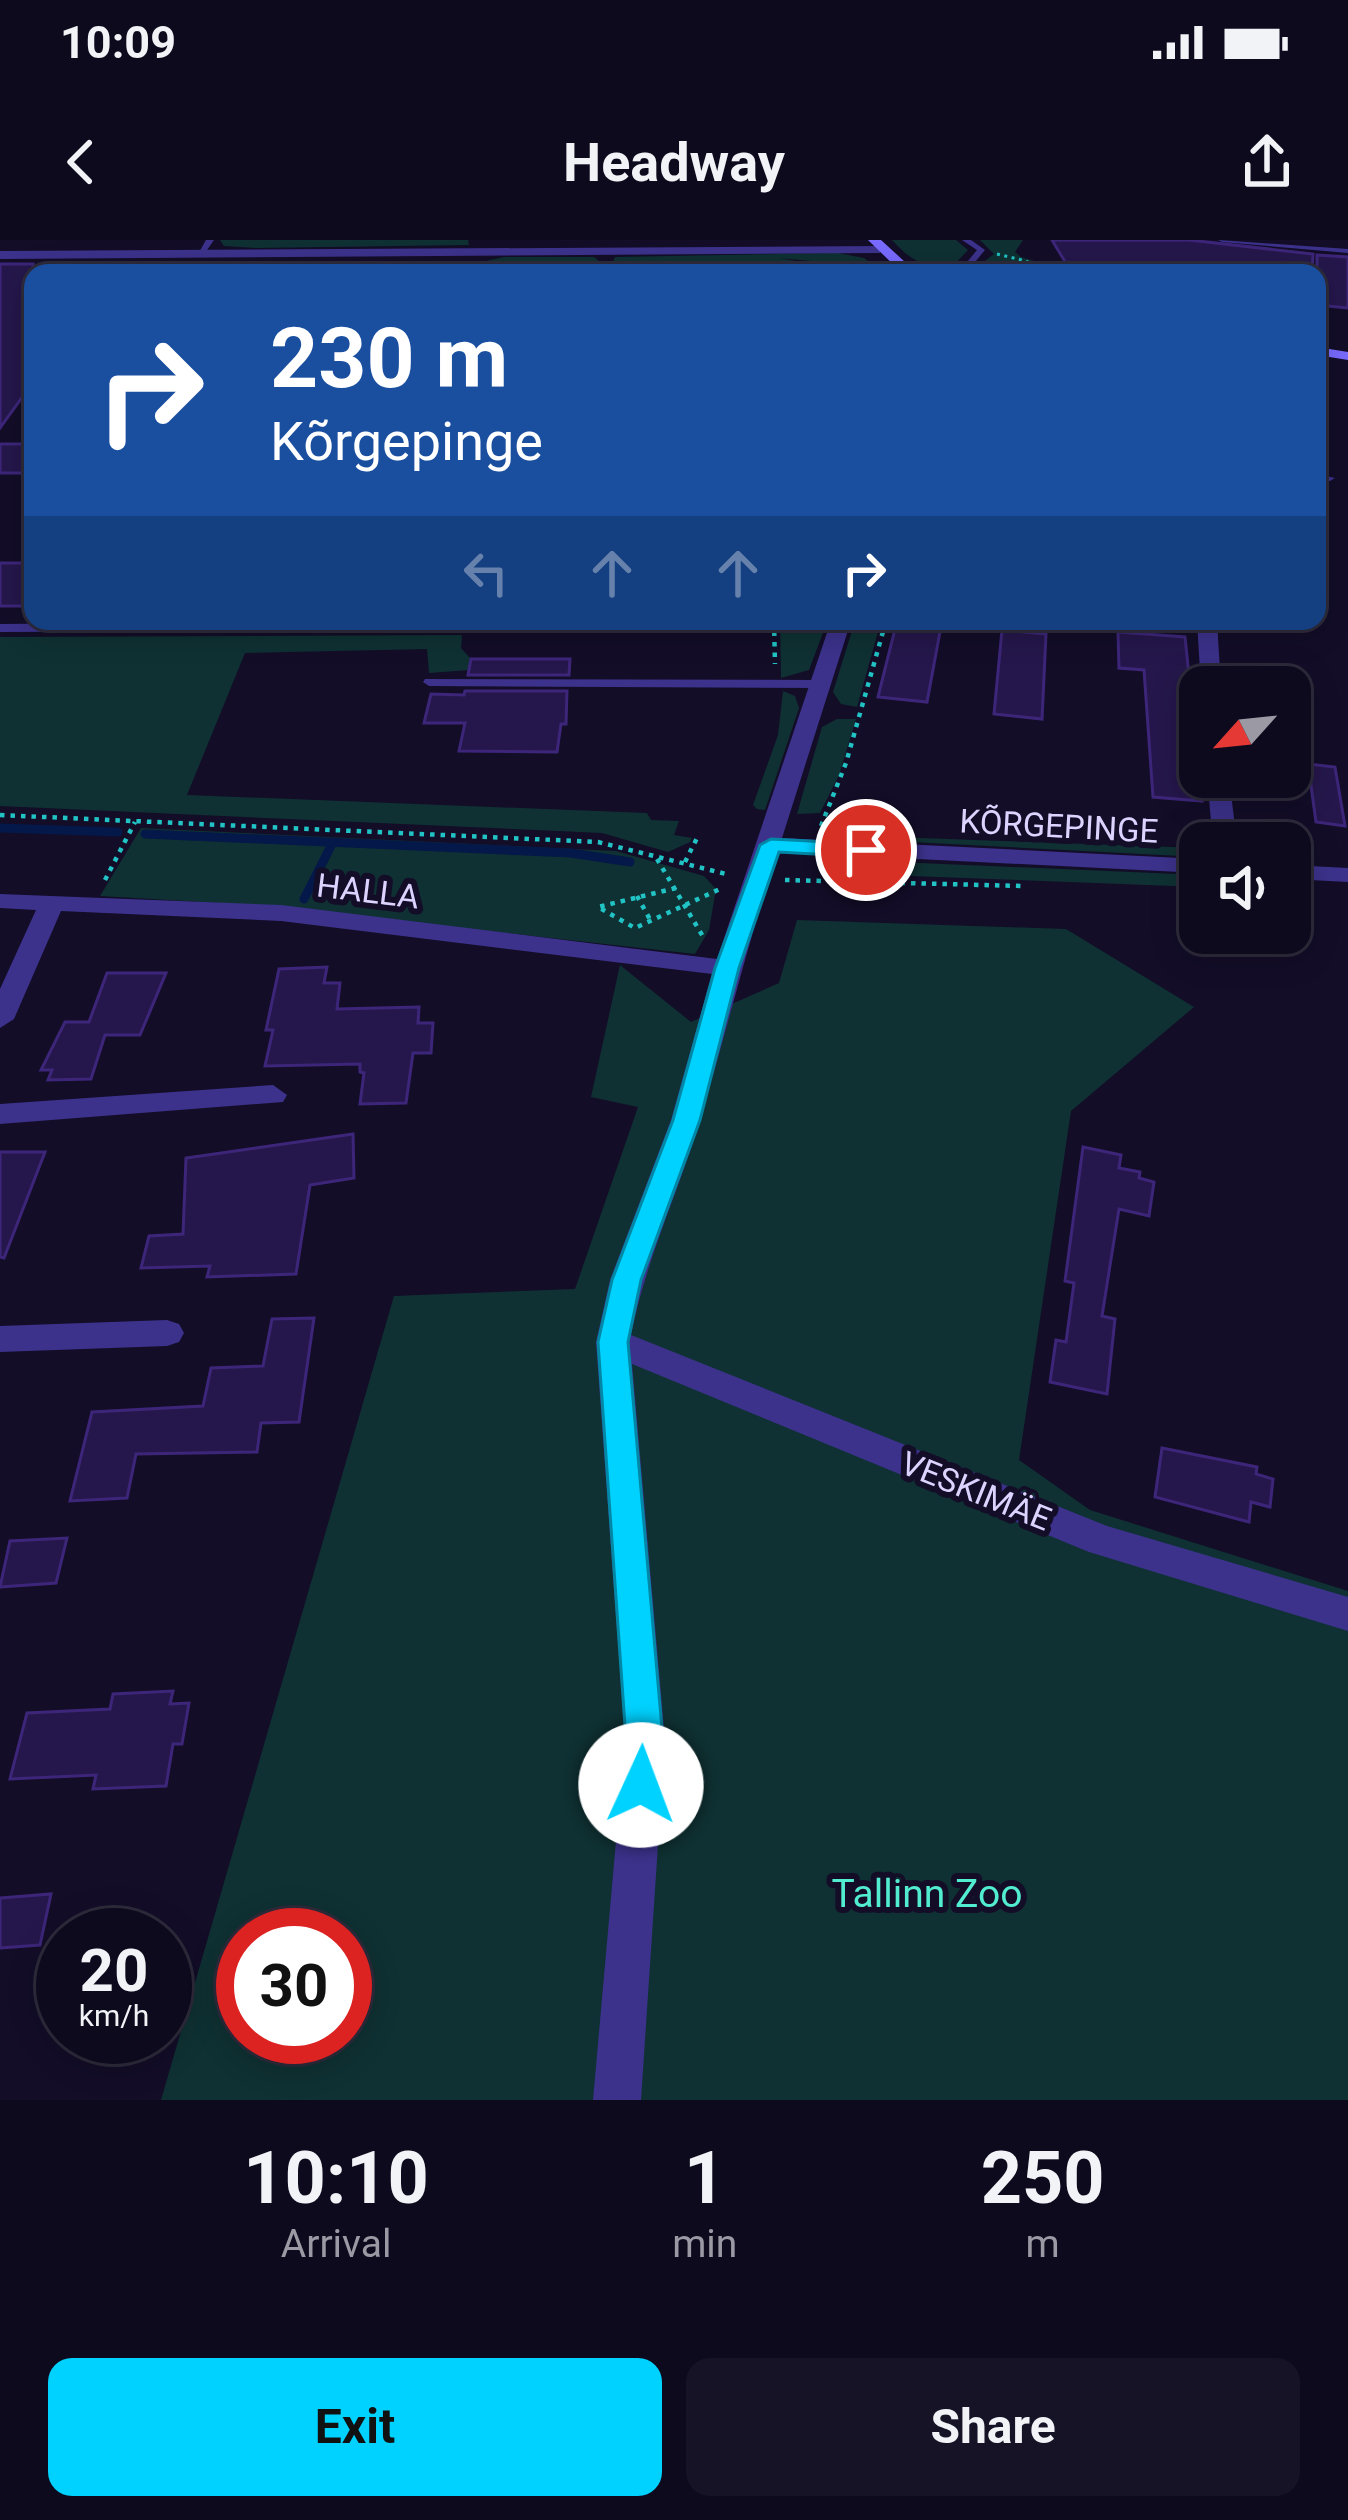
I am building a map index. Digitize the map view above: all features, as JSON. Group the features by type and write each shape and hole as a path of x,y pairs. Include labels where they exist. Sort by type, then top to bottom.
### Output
{"main road":[{"path":"877,244 900,264"}],"street":[{"path":"0,255 413,253 477,248 605,252 877,244"},
{"path":"605,252 607,264"},
{"path":"411,264 413,253"},
{"path":"617,2100 645,1740 613,1342 626,1280 686,1120 717,956 771,845 838,630"},
{"path":"1208,630 1210,666"},
{"name":"KÕRGEPINGE","path":"771,845 1179,865"},
{"path":"1311,873 1348,875"},
{"name":"HALLA","path":"0,901 281,913 717,956"},
{"path":"0,1019 52,902"},
{"path":"0,1114 273,1095"},
{"path":"0,1339 166,1333"},
{"name":"VESKIMÄE","path":"613,1342 1102,1541 1348,1614"}],"lane":[{"path":"200,254 210,240"},
{"path":"966,240 981,250 969,264"},
{"path":"1222,240 1348,251"},
{"path":"429,682 820,684"}],"path":[{"path":"981,250 1020,264"},
{"path":"774,630 776,673"},
{"path":"822,836 820,819 846,764 883,630"},
{"path":"0,814 564,840 742,877"},
{"path":"92,904 136,821"},
{"path":"685,863 697,838"},
{"path":"655,856 717,956"},
{"path":"776,880 1037,886"},
{"path":"676,888 598,907 628,926 652,922 722,888"},
{"path":"637,896 652,922"}],"green space":[{"path":"220,240 468,240 469,245 256,248 224,246"},
{"path":"892,240 956,240 968,250 955,264 924,264"},
{"path":"980,240 1023,240 1015,252 1044,264 981,264 994,254"},
{"path":"838,253 872,264 778,258 816,264 612,264 615,257"},
{"path":"594,257 599,264 486,264"},
{"path":"780,630 824,630 809,670 781,678"},
{"path":"852,630 878,630 857,707 841,704 833,692"},
{"path":"462,635 461,648 471,659 469,670 429,673 427,649 245,653 187,795 647,813 651,820 679,821 674,835 692,838 690,842 668,852 602,833 0,806 0,637"},
{"path":"783,691 795,696 799,708 765,810 757,809 753,805 778,735"},
{"path":"837,719 856,719 839,775 820,813 797,814 822,727"},
{"path":"141,828 616,851 704,876 716,889 709,930 695,954 254,905 100,896"},
{"path":"832,838 1179,847 1179,856"},
{"path":"828,859 1179,874 1179,886 831,873"},
{"name":"Tallinn Zoo","path":"797,920 1066,929 1194,1007 1071,1111 1019,1460 1090,1510 1348,1591 1348,2100 161,2100 171,2064 192,2064 192,1993 216,1910 216,2064 372,2064 372,1908 217,1908 394,1296 575,1289 638,1107 591,1097 620,965 691,1022 779,983"}],"building":[{"path":"1052,240 1189,240 1313,254 1312,264 1066,264"},
{"path":"1317,255 1348,257 1348,308 1326,306 1326,264 1317,264"},
{"path":"0,264 24,264 24,395 0,428"},
{"path":"0,444 24,444 24,473 0,473"},
{"path":"0,563 24,563 24,606 0,606"},
{"path":"895,630 940,630 927,702 878,697"},
{"path":"1002,630 1046,634 1042,719 994,714"},
{"path":"1118,632 1185,637 1188,666 1179,666 1179,798 1202,801 1153,797 1144,670 1119,668"},
{"path":"471,659 570,659 569,675 468,675"},
{"path":"465,691 567,691 566,724 561,724 557,752 459,751 465,723 424,723 431,694 464,695"},
{"path":"1311,764 1335,767 1345,826 1316,822"},
{"path":"327,967 324,983 340,983 337,1009 419,1007 418,1023 433,1023 431,1053 413,1053 406,1103 360,1104 364,1073 360,1064 265,1066 273,1030 266,1030 279,969"},
{"path":"107,973 166,973 140,1035 105,1035 91,1079 48,1080 52,1070 41,1070 65,1022 89,1022"},
{"path":"353,1134 354,1178 310,1185 296,1274 207,1277 210,1266 141,1268 149,1236 183,1234 186,1158"},
{"path":"1083,1147 1121,1155 1119,1168 1140,1172 1139,1178 1154,1182 1149,1216 1119,1209 1102,1316 1115,1319 1107,1394 1050,1382 1056,1340 1066,1342 1074,1283 1065,1281"},
{"path":"0,1152 45,1152 4,1258 0,1257"},
{"path":"314,1318 299,1422 261,1423 257,1452 136,1454 127,1498 70,1501 92,1412 203,1406 211,1368 263,1366 272,1319"},
{"path":"1162,1448 1257,1467 1256,1474 1273,1479 1270,1507 1251,1502 1249,1522 1155,1497"},
{"path":"67,1538 56,1583 0,1587 10,1541"},
{"path":"173,1691 170,1704 189,1703 182,1744 173,1744 166,1786 93,1789 96,1775 10,1779 27,1713 110,1709 113,1694"},
{"path":"51,1894 48,1908 36,1908 36,1945 0,1948 0,1898"}],"waterway":[{"path":"0,828 118,832"},
{"path":"145,834 333,842"},
{"path":"304,899 333,842"},
{"path":"333,842 571,853 630,862"}],"route":[{"path":"641,1785 645,1740 613,1342 626,1280 686,1120 727,968 771,845 866,850"}]}
